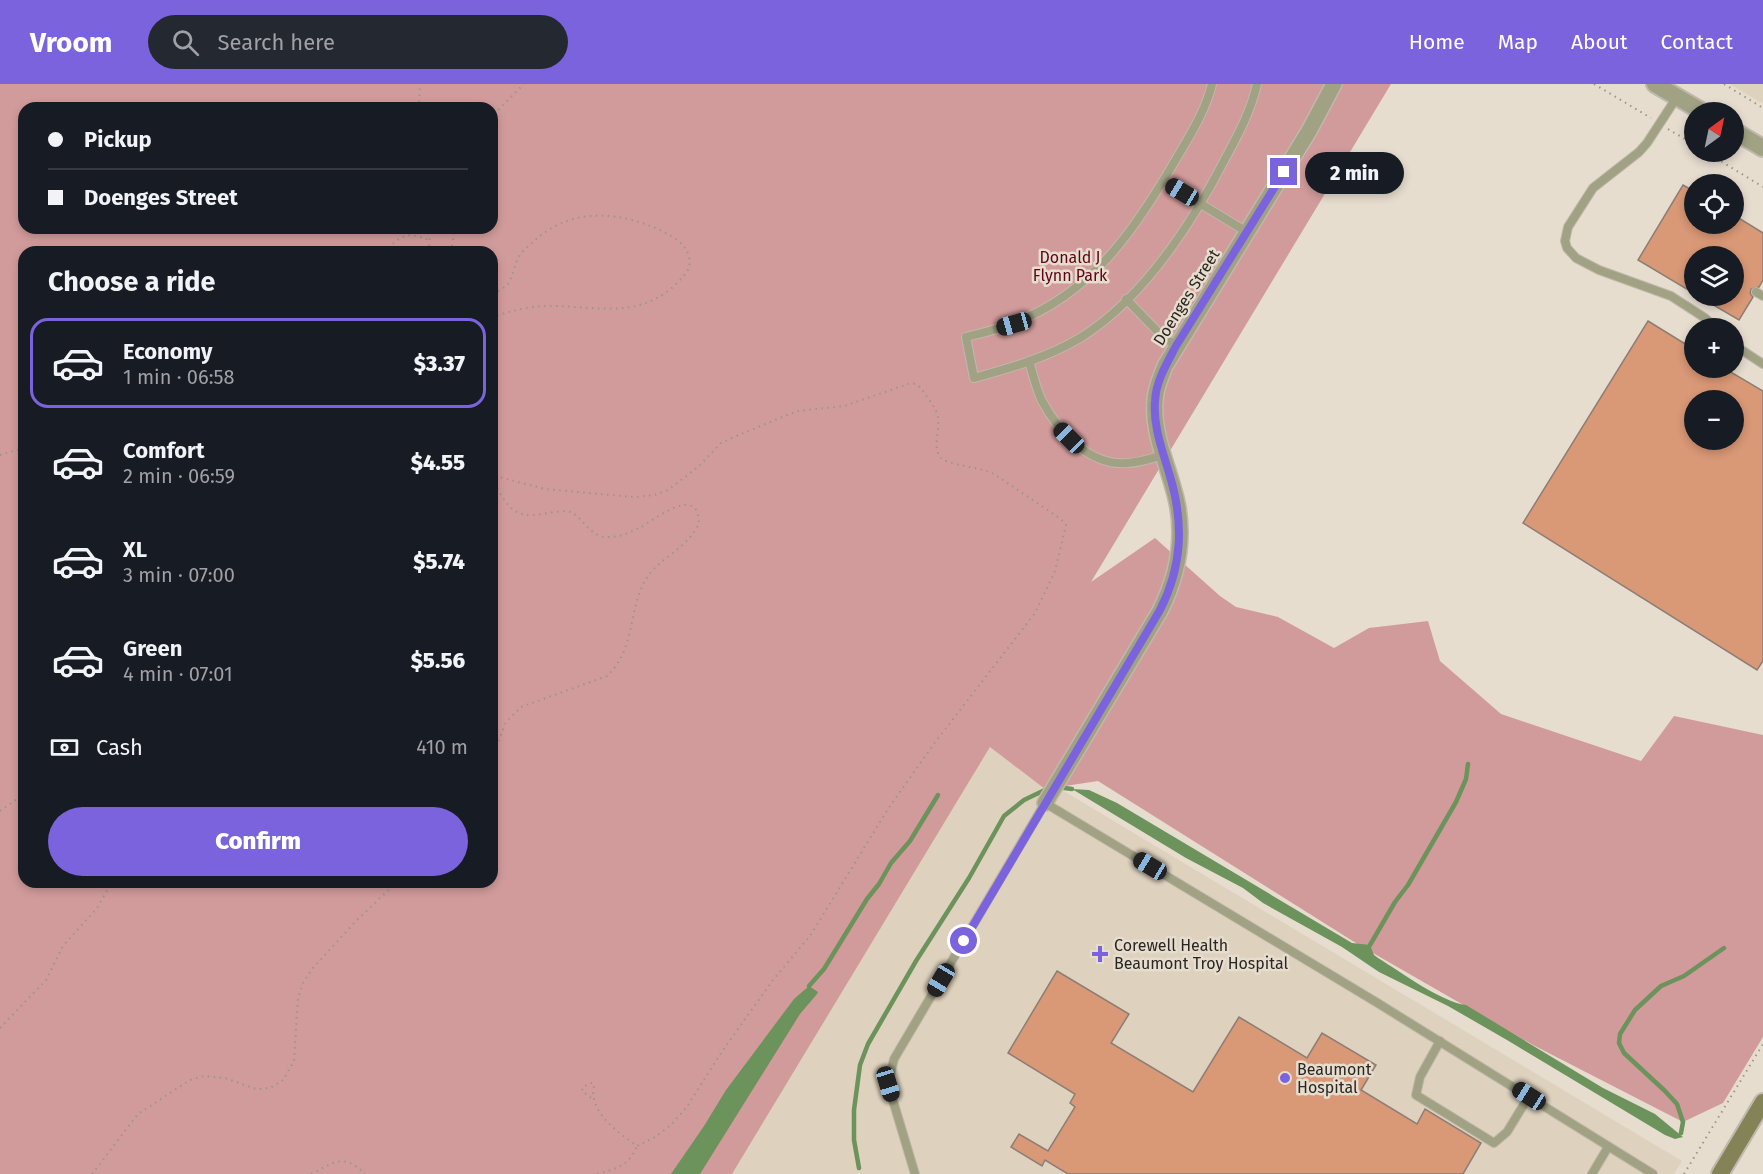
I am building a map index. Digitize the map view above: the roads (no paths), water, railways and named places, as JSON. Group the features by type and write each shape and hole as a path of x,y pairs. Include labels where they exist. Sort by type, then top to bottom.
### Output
{"main road":[{"path":"1719,1174 1763,1102"}],"street":[{"name":"Doenges Street","path":"1045,803 1160,610 1173,583 1179,554 1180,526 1176,495 1155,417 1155,399 1165,366 1309,131 1334,84"},
{"path":"1655,84 1686,102"},
{"path":"1744,137 1763,148"}],"lane":[{"path":"1212,84 1198,121 1138,222 1115,251 1073,290 1047,308 1014,324 966,337 974,378 1056,351 1082,337 1126,300 1180,236 1246,118 1257,84"},
{"path":"1677,97 1639,152 1593,188 1568,228 1565,241 1567,248 1576,258 1599,270 1671,296 1706,318"},
{"path":"1163,181 1247,232"},
{"path":"1126,300 1160,334 1176,346"},
{"path":"1744,352 1763,364"},
{"path":"1029,361 1041,399 1058,427 1079,448 1104,460 1127,464 1164,455"},
{"path":"915,1174 888,1084 894,1059 1045,803 1440,1041 1653,1174"},
{"path":"1440,1041 1420,1077 1416,1095 1494,1143 1507,1132 1529,1096"},
{"path":"1592,1174 1608,1147"}],"waterway":[{"path":"1370,945 1456,802 1466,779 1468,764"},
{"path":"1057,787 1072,789"},
{"path":"859,1168 854,1140 854,1110 860,1065 868,1044 1004,816 1024,800 1049,788"},
{"path":"809,986 824,969 867,899 891,863 910,841 938,795"},
{"path":"1681,1133 1683,1122 1677,1104 1624,1053 1619,1043 1620,1034 1635,1010 1661,986 1684,976 1724,948"}],"place":[{"name":"Corewell Health Beaumont Troy Hospital","path":"1100,954"},
{"name":"Beaumont Hospital","path":"1285,1078"}],"park label":[{"name":"Donald J Flynn Park","path":"1070,266"}]}
